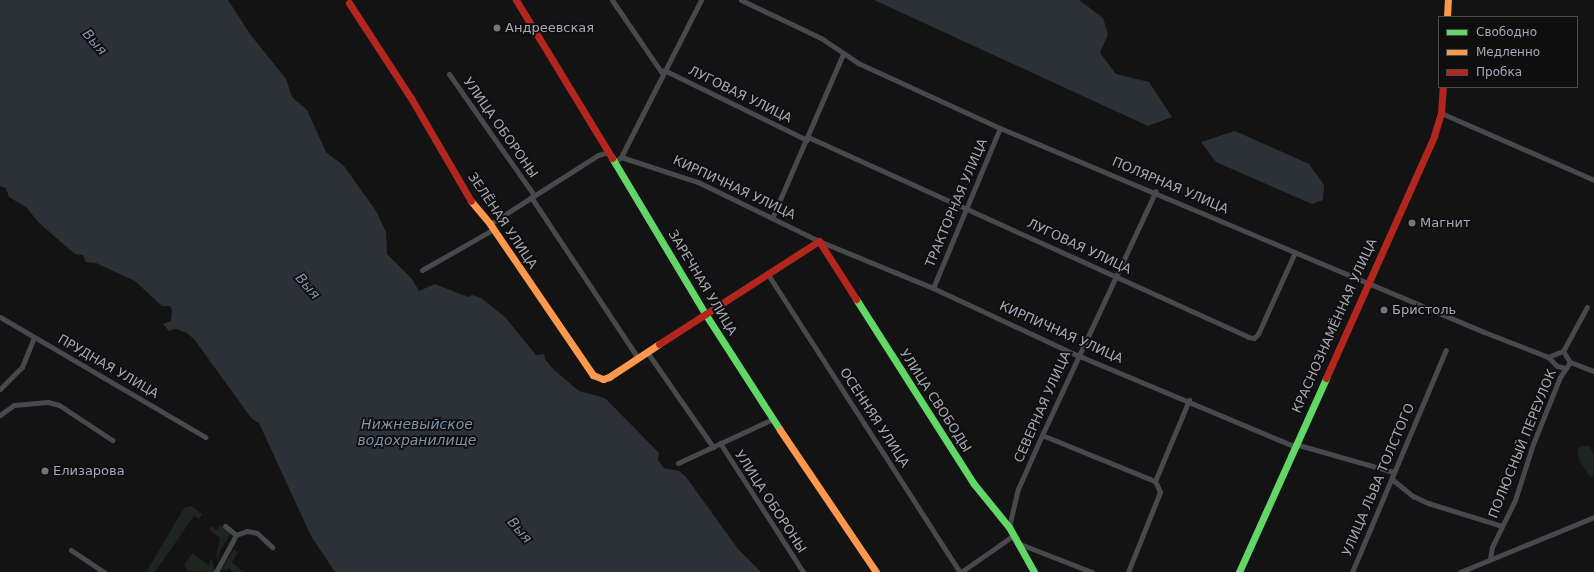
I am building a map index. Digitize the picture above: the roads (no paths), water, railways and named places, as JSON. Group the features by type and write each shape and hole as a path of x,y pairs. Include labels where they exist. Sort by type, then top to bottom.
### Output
{"street":[{"name":"ЗАРЕЧНАЯ УЛИЦА","path":"516,0 706,315 773,419 876,572"},
{"name":"ЛУГОВАЯ УЛИЦА","path":"612,0 663,72 1254,338 1295,252"},
{"path":"615,162 621,157 701,0"},
{"name":"ПОЛЯРНАЯ УЛИЦА","path":"741,0 821,38 843,54 1000,128 1156,191 1367,284 1548,357 1557,366 1565,368"},
{"path":"1447,16 1448,0"},
{"name":"ЗЕЛЁНАЯ УЛИЦА","path":"349,3 411,98 473,204 492,227 587,368 598,378 609,377 638,358"},
{"path":"772,218 808,138 843,54"},
{"name":"УЛИЦА ОБОРОНЫ","path":"449,74 532,196 638,358"},
{"name":"КРАСНОЗНАМЁННАЯ УЛИЦА","path":"1239,572 1294,445 1434,136 1441,112 1443,88"},
{"path":"1441,112 1594,180"},
{"name":"ТРАКТОРНАЯ УЛИЦА","path":"933,288 968,208 1000,128"},
{"path":"422,270 492,227 532,196 598,155 609,152"},
{"name":"КИРПИЧНАЯ УЛИЦА","path":"621,157 698,182 819,241 933,288 1077,355 1189,400 1294,445 1393,472"},
{"name":"СЕВЕРНАЯ УЛИЦА","path":"1009,527 1018,489 1077,355 1117,276 1156,191"},
{"path":"638,358 769,276 819,241"},
{"name":"УЛИЦА СВОБОДЫ","path":"819,241 974,484 1009,527 1020,544 1034,572"},
{"name":"ОСЕННЯЯ УЛИЦА","path":"769,276 961,572"},
{"path":"1548,357 1563,351 1587,307"},
{"name":"ПРУДНАЯ УЛИЦА","path":"0,317 205,437"},
{"path":"0,389 22,367 34,336"},
{"name":"УЛИЦА ЛЬВА ТОЛСТОГО","path":"1352,572 1393,480 1393,472 1446,350"},
{"path":"1563,351 1570,362 1594,371"},
{"path":"647,352 713,447"},
{"name":"ПОЛЮСНЫЙ ПЕРЕУЛОК","path":"1490,558 1502,526 1515,500 1533,444 1565,368 1570,362"},
{"path":"1128,572 1160,492 1155,480 1189,400"},
{"path":"0,414 20,403 54,403 102,431 112,440"},
{"path":"678,463 773,419"},
{"path":"1042,435 1155,480"},
{"name":"УЛИЦА ОБОРОНЫ","path":"720,443 803,572"},
{"path":"1393,480 1413,496 1428,503 1502,526"},
{"path":"1460,572 1490,558 1594,517"},
{"path":"225,526 236,535"},
{"path":"216,572 236,535 247,532 257,533 272,547"},
{"path":"961,572 1014,535"},
{"path":"1020,544 1092,572"},
{"path":"71,550 104,572"}],"water":[{"name":"Нижневыйское водохранилище","path":"0,0 228,0 250,34 286,79 292,97 307,110 326,152 344,166 376,211 386,232 387,254 412,279 419,291 435,284 468,297 472,295 481,298 505,317 536,355 544,354 545,359 553,369 579,391 605,398 659,453 658,460 664,468 679,471 686,477 738,549 761,572 335,572 311,536 259,423 252,419 194,339 187,333 176,329 169,331 163,324 171,321 172,310 170,306 162,306 135,281 96,263 86,262 83,255 75,254 39,223 26,207 9,197 6,188 0,186"},
{"path":"874,0 1079,0 1103,18 1108,34 1100,53 1116,74 1149,82 1172,117 1148,126"},
{"path":"1235,131 1309,164 1324,185 1323,200 1312,204 1216,162 1201,142"}],"place":[{"name":"Андреевская","path":"497,28"},
{"name":"Магнит","path":"1412,223"},
{"name":"Бристоль","path":"1384,310"},
{"name":"Елизарова","path":"45,471"}],"water label":[{"name":"Выя","path":"95,42"},
{"name":"Выя","path":"308,286"},
{"name":"Выя","path":"520,530"}]}
